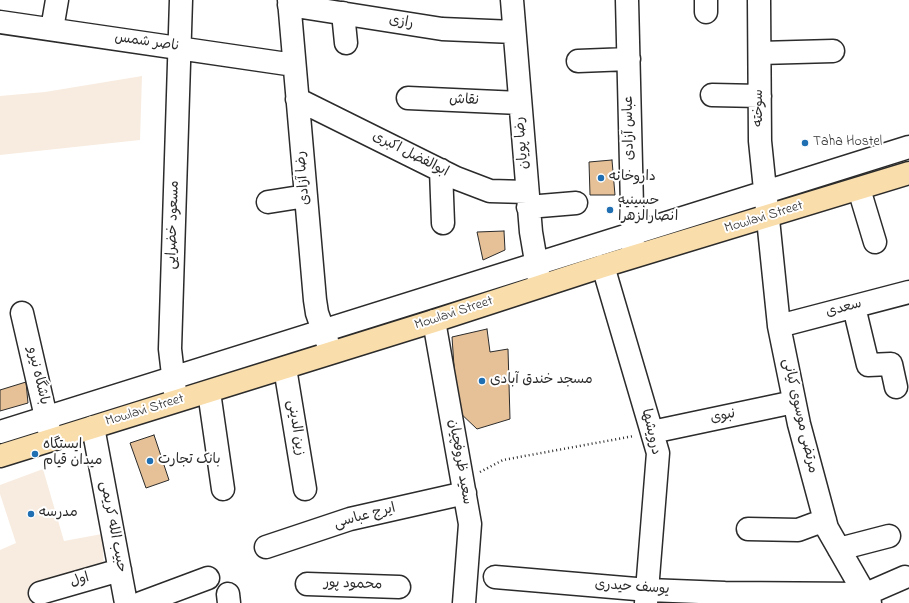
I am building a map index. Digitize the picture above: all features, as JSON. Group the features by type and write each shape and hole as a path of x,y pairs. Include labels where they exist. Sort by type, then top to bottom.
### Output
{"main road":[{"name":"Mowlavi Street","path":"0,456 209,392 603,266 909,173"}],"street":[{"path":"52,29 57,0"},
{"name":"مسعود خضرایی","path":"176,402 170,349 181,48 181,0"},
{"name":"رضا پویان","path":"512,0 531,232 540,286"},
{"name":"عباس آزادی","path":"627,0 634,257"},
{"name":"سوخته","path":"759,0 760,141 764,192 769,216"},
{"name":"رازی","path":"289,2 343,13 442,29 514,32"},
{"name":"رضا آزادی","path":"289,2 315,300 317,313 331,353"},
{"path":"343,13 346,43"},
{"name":"ناصر شمس","path":"0,22 294,65"},
{"path":"760,53 833,50"},
{"path":"578,60 629,60"},
{"path":"712,95 760,96"},
{"name":"نقاش","path":"408,98 520,103"},
{"name":"ابوالفضل اکبری","path":"297,99 441,170 490,191 528,200 576,204"},
{"path":"0,432 909,147"},
{"path":"441,170 443,223"},
{"path":"859,189 875,242"},
{"path":"268,202 306,196"},
{"name":"مرتضی موسوی کیانی","path":"769,216 779,326 794,402 827,528 868,598"},
{"name":"درویشها","path":"603,266 658,453 647,597"},
{"name":"سعدی","path":"779,326 909,292"},
{"path":"854,307 868,365 891,364 896,387"},
{"name":"باشگاه نیرو","path":"22,313 45,407 45,418 52,440"},
{"name":"سعید ظروفچیان","path":"434,321 470,524 464,603"},
{"name":"زین الدینی","path":"284,368 305,488"},
{"path":"209,392 223,489"},
{"name":"نبوی","path":"652,432 794,402"},
{"name":"حبیب الله کریمی","path":"93,427 126,603"},
{"name":"ایرج عباسی","path":"266,547 350,519 464,486"},
{"path":"748,528 798,530 825,520"},
{"path":"839,549 889,536"},
{"name":"اول","path":"40,593 120,570"},
{"name":"یوسف حیدری","path":"495,577 647,597 868,598"},
{"path":"868,598 905,577"},
{"path":"141,603 208,578"},
{"name":"محمود پور","path":"307,584 349,594 399,587"}],"path":[{"path":"464,486 503,460 652,432"}],"shaded area":[{"path":"142,76 140,140 0,155 0,96 45,92"},
{"name":"مدرسه","path":"43,469 64,541 102,534 104,568 37,603 0,603 0,550 16,543 0,494 0,485"}],"building":[{"name":"داروخانه","path":"612,160 615,195 590,195 589,162"},
{"path":"504,231 505,250 483,260 477,232"},
{"name":"مسجد خندق آبادی","path":"487,329 490,352 508,349 510,419 477,429 457,410 452,337"},
{"path":"26,382 28,403 0,411 0,390"},
{"name":"بانک تجارت","path":"154,435 169,480 146,488 130,443"}],"place":[{"name":"Taha Hostel","path":"805,143"},
{"name":"داروخانه","path":"601,178"},
{"name":"حسینیه انصارالزهرا","path":"610,210"},
{"name":"مسجد خندق آبادی","path":"482,381"},
{"name":"ایستگاه میدان قیام","path":"35,454"},
{"name":"بانک تجارت","path":"150,461"},
{"name":"مدرسه","path":"31,514"}]}
